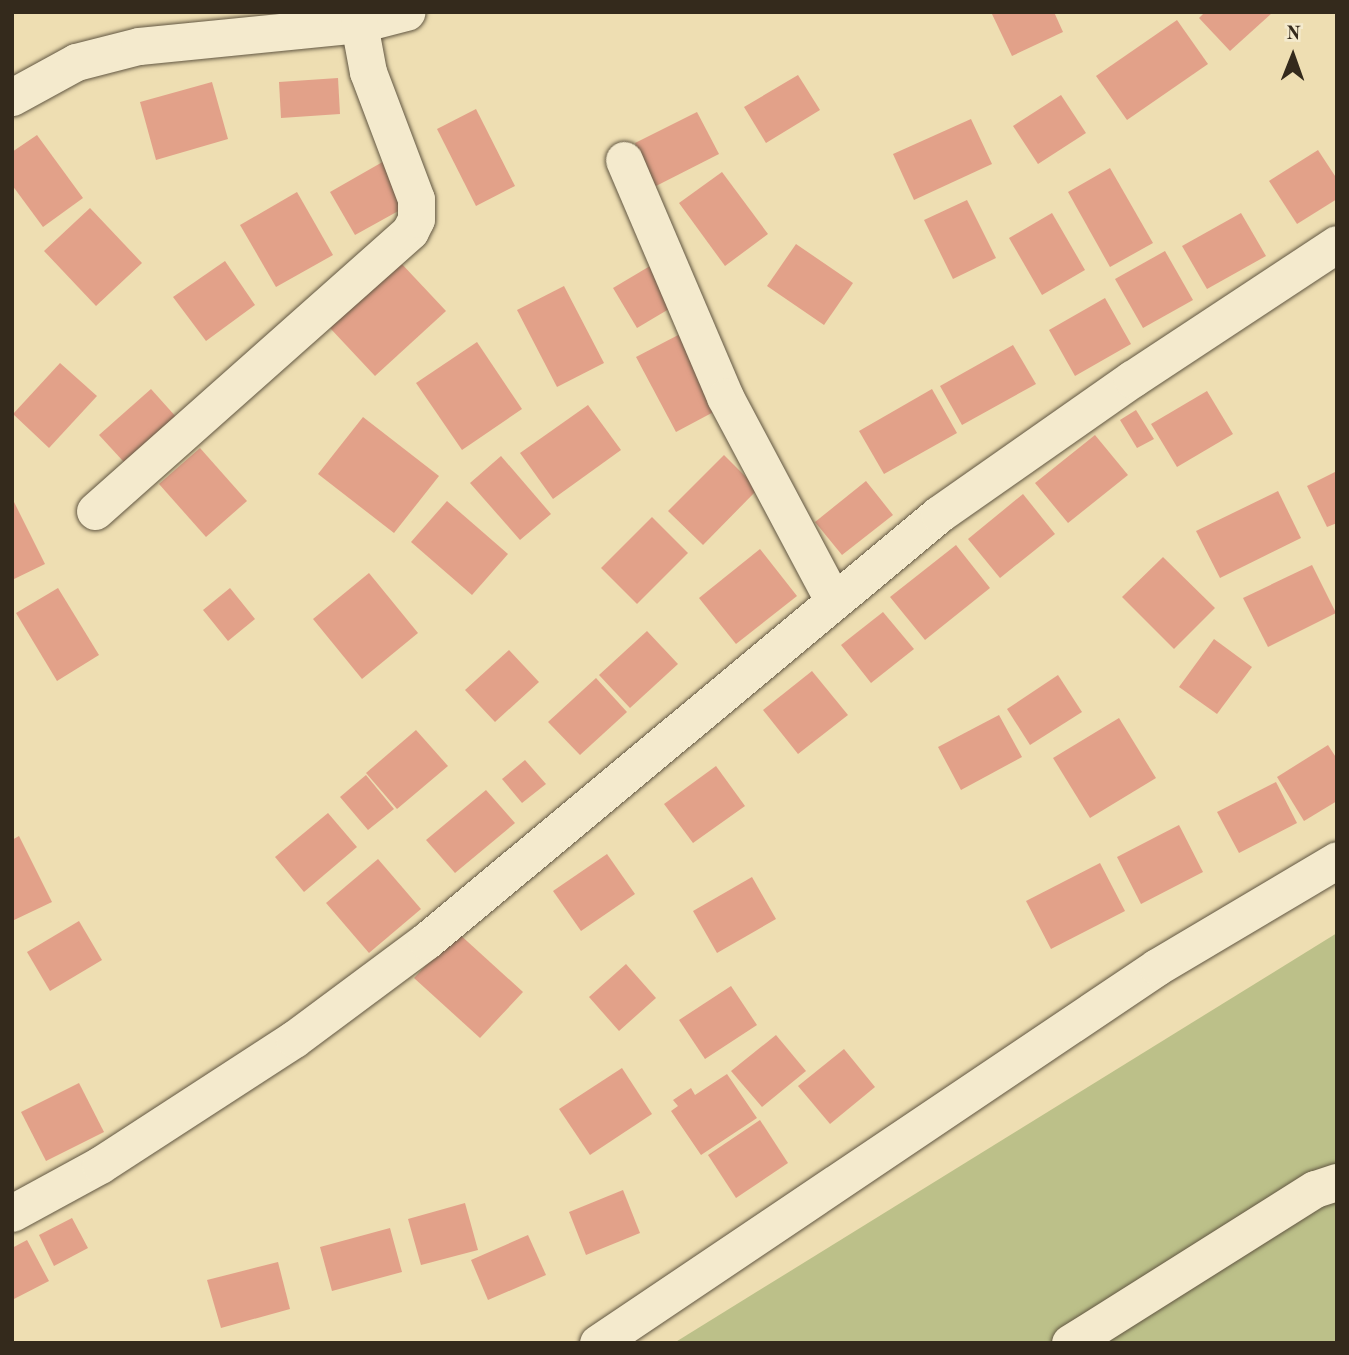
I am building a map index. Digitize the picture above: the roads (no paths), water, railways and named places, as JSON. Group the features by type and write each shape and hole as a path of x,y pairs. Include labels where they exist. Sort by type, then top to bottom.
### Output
{"street":[{"path":"12,97 76,62 139,46 359,24 406,12"},
{"path":"95,511 410,230 416,219 416,199 368,72 359,24"},
{"path":"624,160 725,397 832,598"},
{"path":"12,1213 100,1164 294,1039 382,973 766,658 832,598 984,482 1337,244"},
{"path":"598,1343 1157,967 1337,860"},
{"path":"1070,1343 1315,1189 1337,1182"}]}
